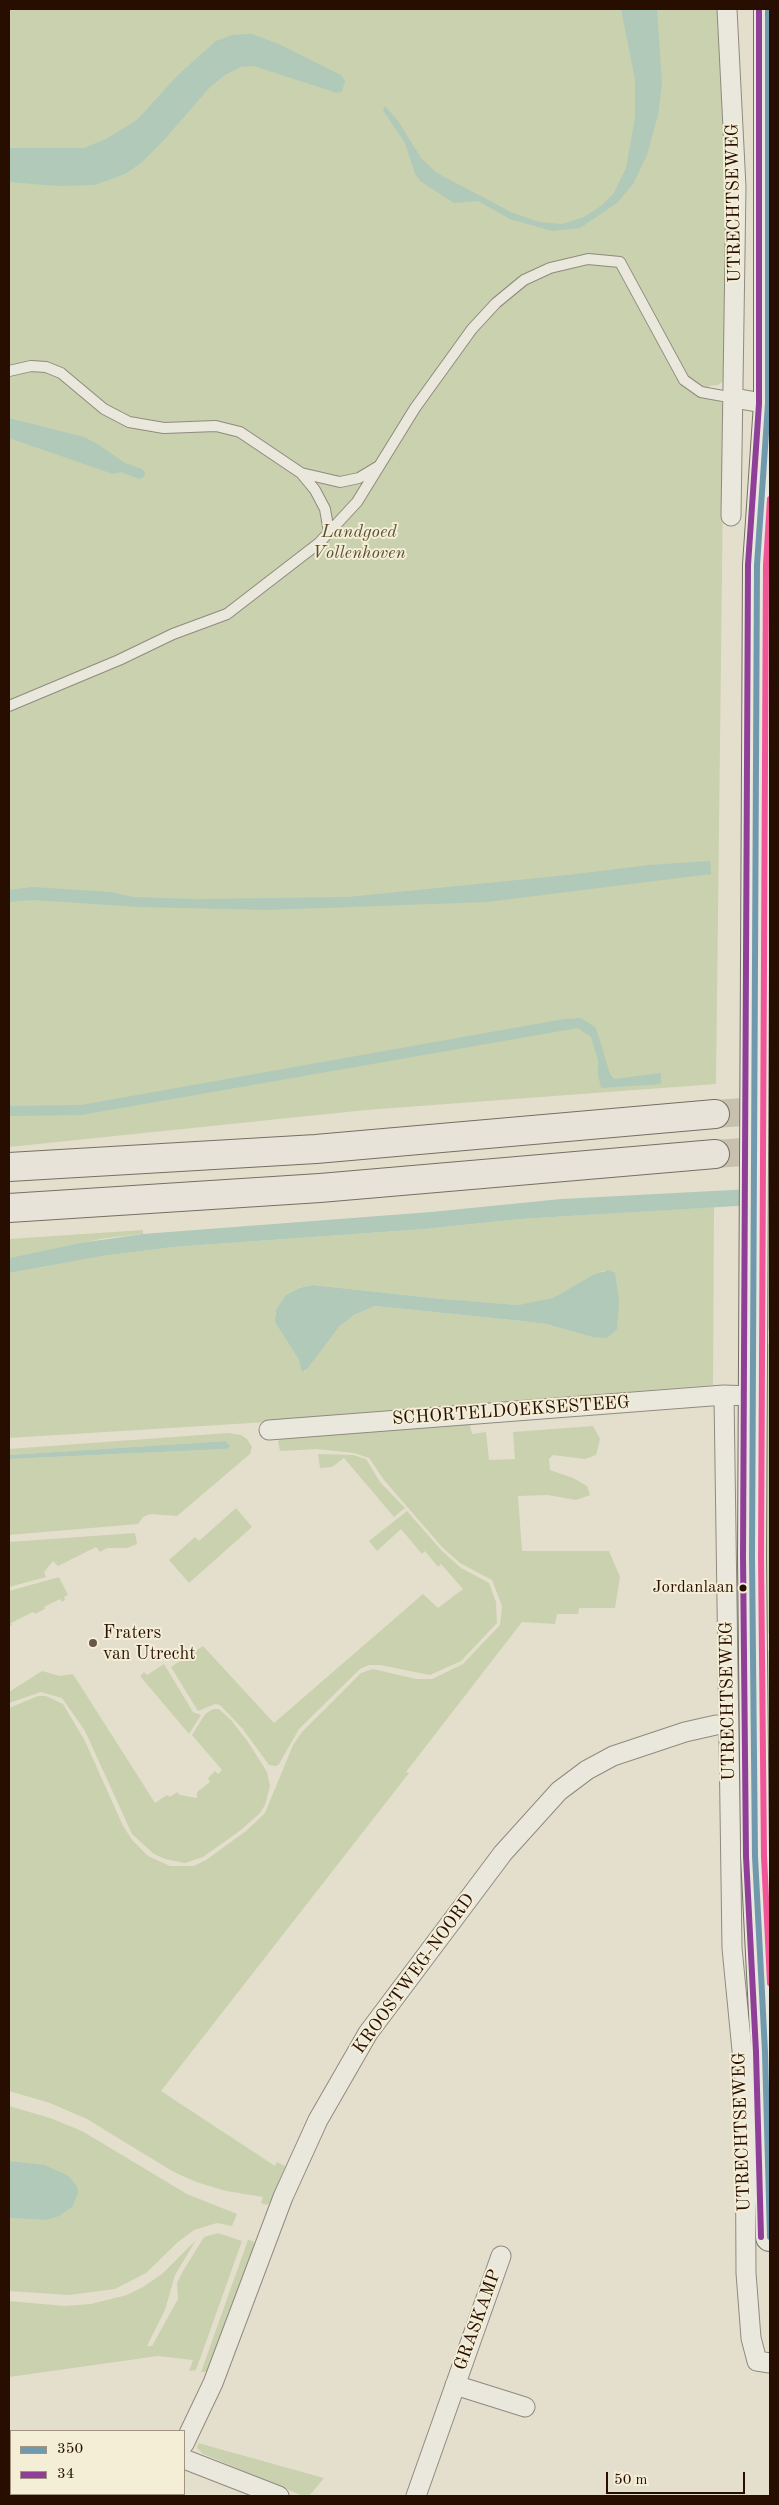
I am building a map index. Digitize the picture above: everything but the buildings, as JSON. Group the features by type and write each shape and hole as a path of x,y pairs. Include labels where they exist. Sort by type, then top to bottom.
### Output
{"highway":[{"path":"9,1167 316,1149 715,1114"},
{"path":"9,1208 320,1188 715,1154"}],"main road":[{"name":"UTRECHTSEWEG","path":"768,9 769,405 757,564 761,1339 752,1396 762,1756 759,1948 769,2139 770,2237"}],"street":[{"name":"UTRECHTSEWEG","path":"727,9 736,188 731,516"},
{"path":"734,398 769,405"},
{"name":"UTRECHTSEWEG","path":"724,1395 732,1948 744,2081 745,2229 748,2311 757,2362 770,2363"},
{"name":"SCHORTELDOEKSESTEEG","path":"269,1430 724,1395 752,1396"},
{"name":"KROOSTWEG-NOORD","path":"185,2442 213,2383 282,2197 318,2120 368,2033 503,1853 559,1791 587,1770 613,1756 685,1732 716,1725"},
{"path":"732,1948 759,1948"},
{"name":"GRASKAMP","path":"416,2496 501,2256"},
{"name":"GRASKAMP","path":"455,2385 525,2408"},
{"path":"185,2459 279,2496"}],"lane":[{"path":"9,706 119,660 173,634 227,614 319,543 357,502 415,408 450,356 496,303 524,280 550,268 588,260 620,262 684,380 701,392 734,398"},
{"path":"9,371 31,366 46,367 61,373 104,409 129,422 164,428 216,426 240,432 302,473 315,490 325,509 330,532"},
{"path":"302,473 340,482 360,478 381,465"}],"green space":[{"name":"Landgoed Vollenhoven","path":"9,9 721,9 727,211 725,380 718,385 709,386 709,397 717,399 724,405 716,1084 366,1110 9,1147"},
{"path":"770,1149 770,1330 766,1330 766,1246"},
{"path":"714,1207 713,1385 333,1415 299,1420 9,1438 9,1273 103,1256 173,1247 425,1229 520,1219","holes":["605,1270 592,1337 546,1324 375,1306 354,1315 339,1327 304,1372 299,1360 281,1331 275,1313 286,1295 299,1288 313,1285 461,1301 518,1305 553,1298"]},
{"path":"143,1230 143,1234 106,1238 9,1258 9,1239"},
{"path":"769,1344 770,1633 757,1633 765,1345"},
{"path":"469,1421 472,1434 486,1432 489,1460 515,1459 513,1432 593,1426 600,1439 596,1455 585,1459 553,1455 549,1459 550,1470 573,1478 587,1486 590,1495 576,1500 548,1495 518,1496 522,1551 609,1551 620,1577 615,1608 579,1608 578,1614 557,1614 555,1624 522,1622 406,1772 409,1773 161,2091 275,2166 277,2162 285,2166 271,2202 267,2205 261,2203 263,2197 226,2191 196,2182 172,2171 87,2119 50,2103 9,2091 9,1708 38,1696 46,1696 63,1704 85,1741 123,1826 133,1841 148,1856 170,1866 194,1866 206,1860 246,1831 265,1813 293,1745 302,1732 361,1673 373,1669 416,1679 432,1679 463,1664 500,1625 502,1606 492,1580 460,1563 442,1547 384,1480 369,1458 354,1453 317,1449 280,1451 278,1441 281,1438"},
{"path":"228,1433 241,1435 247,1439 252,1447 250,1454 177,1516 150,1514 143,1517 138,1524 9,1535 9,1459 226,1449 229,1444 226,1441 9,1455 9,1449"},
{"path":"318,1454 353,1455 366,1459 380,1482 405,1508 394,1517 344,1458 332,1467 320,1468"},
{"path":"236,1508 252,1527 189,1583 169,1560 195,1537 199,1541"},
{"path":"407,1511 442,1551 461,1568 489,1583 496,1602 497,1623 461,1661 430,1675 380,1665 369,1665 360,1669 299,1729 276,1766 269,1765 242,1728 220,1705 215,1704 198,1711 171,1667 203,1646 274,1723 423,1594 438,1608 463,1589 441,1564 438,1567 425,1551 422,1554 401,1529 377,1551 369,1541"},
{"path":"135,1533 137,1544 127,1548 107,1548 100,1552 96,1547 58,1566 53,1561 44,1572 46,1577 9,1587 9,1542"},
{"path":"59,1577 68,1595 64,1597 65,1600 62,1602 60,1599 35,1614 33,1612 11,1623 12,1625 9,1627 9,1591"},
{"path":"758,1651 770,1651 770,1745 761,1745"},
{"path":"164,1664 193,1712 201,1715 189,1734 140,1676 144,1672 147,1675"},
{"path":"42,1671 60,1676 73,1674 155,1803 167,1795 170,1797 177,1792 180,1795 197,1798 197,1792 210,1782 208,1778 215,1771 218,1774 222,1770 192,1735 205,1714 213,1709 219,1709 231,1720 248,1742 267,1772 270,1786 265,1805 260,1813 241,1830 203,1857 185,1863 165,1859 154,1854 132,1834 85,1731 62,1698 41,1692 9,1703 9,1692"},
{"path":"9,2106 50,2118 82,2131 187,2194 237,2214 232,2226 217,2223 194,2230 178,2242 146,2273 115,2289 69,2295 9,2291 9,2218 46,2220 77,2186 69,2176 9,2161"},
{"path":"218,2233 242,2241 196,2370 189,2371 193,2360 158,2356 9,2377 9,2301 65,2306 91,2304 127,2295 162,2274 196,2240 175,2275 165,2310 147,2346 152,2346 178,2299 177,2283 183,2271 204,2237"},
{"path":"248,2240 253,2241 256,2246 212,2368 206,2372 201,2372"},
{"path":"198,2443 324,2478 309,2496 303,2496 203,2454 197,2448"}],"shaded area":[{"path":"621,9 657,9 662,84 658,115 647,155 633,184 617,203 580,228 552,231 510,219 478,201 454,203 420,181 415,174 405,143 383,110 385,106 398,121 421,158 437,173 511,212 539,222 562,224 584,217 601,206 614,193 626,168 635,118 635,79"},
{"path":"252,34 279,44 341,75 345,81 342,91 337,93 254,66 241,67 225,75 211,86 162,142 141,163 125,174 95,185 58,186 9,182 9,148 84,148 106,139 137,120 178,75 216,41 232,35"},
{"path":"9,418 84,437 125,463 142,469 145,472 144,477 139,479 121,472 113,474 9,438"},
{"path":"710,861 711,874 487,902 268,910 140,907 33,900 9,902 9,890 32,887 111,892 133,897 196,899 348,897 649,865"},
{"path":"581,1018 596,1028 610,1074 614,1079 661,1073 661,1084 601,1088 598,1060 591,1037 578,1028 81,1115 9,1116 9,1106 81,1105 564,1019"},
{"path":"770,1188 770,1204 520,1219 425,1229 173,1247 103,1256 9,1273 9,1258 80,1243 143,1234 431,1212 561,1199"},
{"path":"609,1270 615,1273 619,1301 617,1329 607,1338 592,1337 546,1324 375,1306 354,1315 339,1327 307,1369 302,1372 299,1360 275,1322 276,1310 286,1295 299,1288 313,1285 518,1305 553,1298 595,1274"},
{"path":"226,1441 230,1446 226,1449 9,1459 9,1455"},
{"path":"9,2161 44,2165 69,2176 77,2186 78,2192 73,2206 59,2216 46,2220 9,2218"}],"tunnel":[{"path":"715,1114 770,1110"},
{"path":"715,1154 770,1150"}],"transit line":[{"name":"34","path":"759,9 759,404 748,565 743,1556 746,1856 756,2052 761,2237"},
{"name":"350","path":"768,9 768,404 757,565 752,1556 755,1856 765,2052 770,2237"},
{"path":"770,499 766,565 761,1556 764,1856 770,1983"}],"place":[{"name":"Jordanlaan","path":"743,1588"},
{"name":"Fraters van Utrecht","path":"93,1643"}]}
